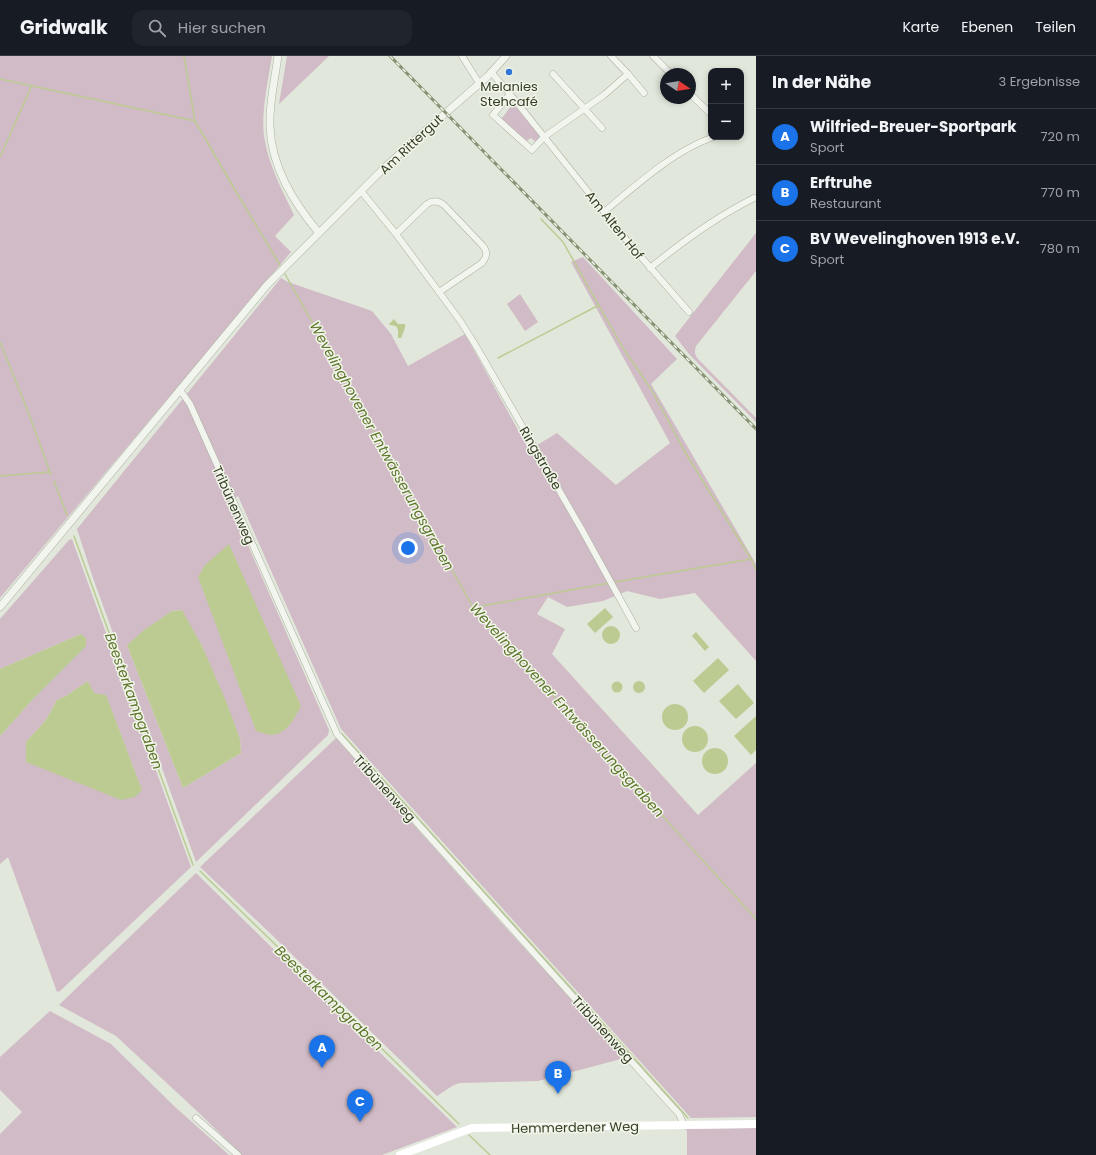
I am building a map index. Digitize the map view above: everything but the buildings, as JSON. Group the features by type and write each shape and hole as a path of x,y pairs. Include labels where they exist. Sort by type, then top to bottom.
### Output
{"main road":[{"name":"Hemmerdener Weg","path":"400,1155 471,1128 756,1124"}],"street":[{"path":"278,56 270,115 272,144 280,171 288,190 298,207 318,233"},
{"path":"462,56 479,83"},
{"name":"Am Rittergut","path":"0,607 263,290 361,191 416,139 491,72 506,56"},
{"path":"611,56 644,94"},
{"path":"653,56 664,68"},
{"name":"Am Alten Hof","path":"491,72 650,268 689,312"},
{"path":"553,74 602,128"},
{"path":"510,94 493,115 532,150 544,137 604,95 628,74"},
{"path":"696,100 708,111"},
{"path":"604,212 638,183 674,158 709,140"},
{"name":"Ringstraße","path":"361,191 396,234 461,322 586,536 636,628"},
{"path":"650,268 702,227 727,211 754,198"},
{"path":"396,234 427,204 436,201 444,205 485,247 486,254 482,263 439,292"},
{"name":"Tribünenweg","path":"180,390 190,404 337,734 679,1114 684,1125"},
{"path":"196,1118 238,1155"}],"shaded area":[{"path":"0,56 272,56 263,117 264,136 272,167 294,215 275,236 291,252 0,598"},
{"path":"287,56 329,56 279,104"},
{"path":"513,103 541,137 536,142 531,138 525,142 500,121"},
{"path":"756,233 756,271 696,346 695,352 698,359 756,418 756,422 689,354 675,336"},
{"path":"583,257 677,359 651,384 756,564 756,661 695,593 660,599 627,591 603,601 567,607 548,597 537,614 565,629 552,654 698,815 756,763 756,1117 691,1118 341,729 238,496 229,502 329,730 328,735 196,862 93,578 77,529 281,278 288,282 372,311 391,334 408,366 465,334 529,450 557,433 616,485 670,443 571,262","holes":["181,610 202,646 240,739 241,753 183,788 127,645 172,611"]},
{"path":"520,294 538,322 525,331 507,304"},
{"path":"394,319 398,324 405,324 401,338 398,338 398,330 396,326 389,324"},
{"path":"72,539 191,867 60,991 57,992 8,857 0,864 0,736 34,698 81,634 0,669 0,619 69,540","holes":["88,681 93,693 106,696 142,790 26,742 46,720 57,700 66,696"]},
{"path":"229,544 301,706 289,725 281,732 275,734 269,735 256,731 198,577 205,565"},
{"path":"605,608 613,617 595,633 587,624"},
{"path":"182,610 202,646 226,701 240,739 241,753 183,788 127,645 144,630 172,611"},
{"path":"611,626 615,627 619,631 619,639 615,643 611,644 607,643 603,639 602,635 603,631 607,627"},
{"path":"696,632 709,647 705,651 692,636"},
{"path":"81,634 86,638 86,646 34,698 0,736 0,669"},
{"path":"718,658 729,670 704,693 693,681"},
{"path":"88,681 94,693 106,695 142,790 135,797 121,800 26,762 26,742 46,720 57,700 66,696"},
{"path":"617,681 621,683 623,687 621,691 617,693 613,691 611,687 613,683"},
{"path":"639,681 643,683 645,687 643,691 639,693 635,691 633,687 635,683"},
{"path":"738,684 754,703 736,719 719,701"},
{"path":"675,704 684,708 688,717 684,726 675,730 666,726 662,717 666,708"},
{"path":"756,716 756,750 751,755 734,736"},
{"path":"695,726 704,730 708,739 704,748 695,752 686,748 682,739 686,730"},
{"path":"336,738 505,927 625,1058 538,1081 459,1083 437,1096 200,867"},
{"path":"715,748 724,752 728,761 724,770 715,774 706,770 702,761 706,752"},
{"path":"196,873 457,1127 382,1155 242,1155 116,1036 59,1005"},
{"path":"50,1011 111,1044 175,1107 229,1155 0,1155 0,1134 22,1112 0,1090 0,1057"},
{"path":"756,1128 756,1155 687,1155 687,1131 685,1129"}],"waterway":[{"path":"184,56 195,121"},
{"name":"Wevelinghovener Entwässerungsgraben","path":"0,79 195,121 280,265"},
{"name":"Beesterkampgraben","path":"0,157 32,85"},
{"path":"541,219 563,242 623,348 651,389 685,452 751,559"},
{"name":"Wevelinghovener Entwässerungsgraben","path":"285,274 473,607 756,919"},
{"path":"498,358 599,305"},
{"name":"Beesterkampgraben","path":"0,342 29,414 51,475"},
{"path":"0,476 50,472"},
{"name":"Beesterkampgraben","path":"54,481 67,515"},
{"name":"Beesterkampgraben","path":"74,536 193,865"},
{"path":"615,582 751,559 756,570"},
{"path":"482,606 610,583"},
{"name":"Wevelinghovener Entwässerungsgraben","path":"473,607 477,606"},
{"path":"342,734 688,1118"},
{"name":"Beesterkampgraben","path":"200,871 459,1124"},
{"name":"Beesterkampgraben","path":"469,1135 490,1155"}],"railway":[{"path":"390,56 756,429"}],"place":[{"name":"Melanies Stehcafé","path":"509,72"},
{"name":"Wilfried-Breuer-Sportpark","path":"322,1068"},
{"name":"Erftruhe","path":"558,1094"},
{"name":"BV Wevelinghoven 1913 e.V.","path":"360,1122"}]}
